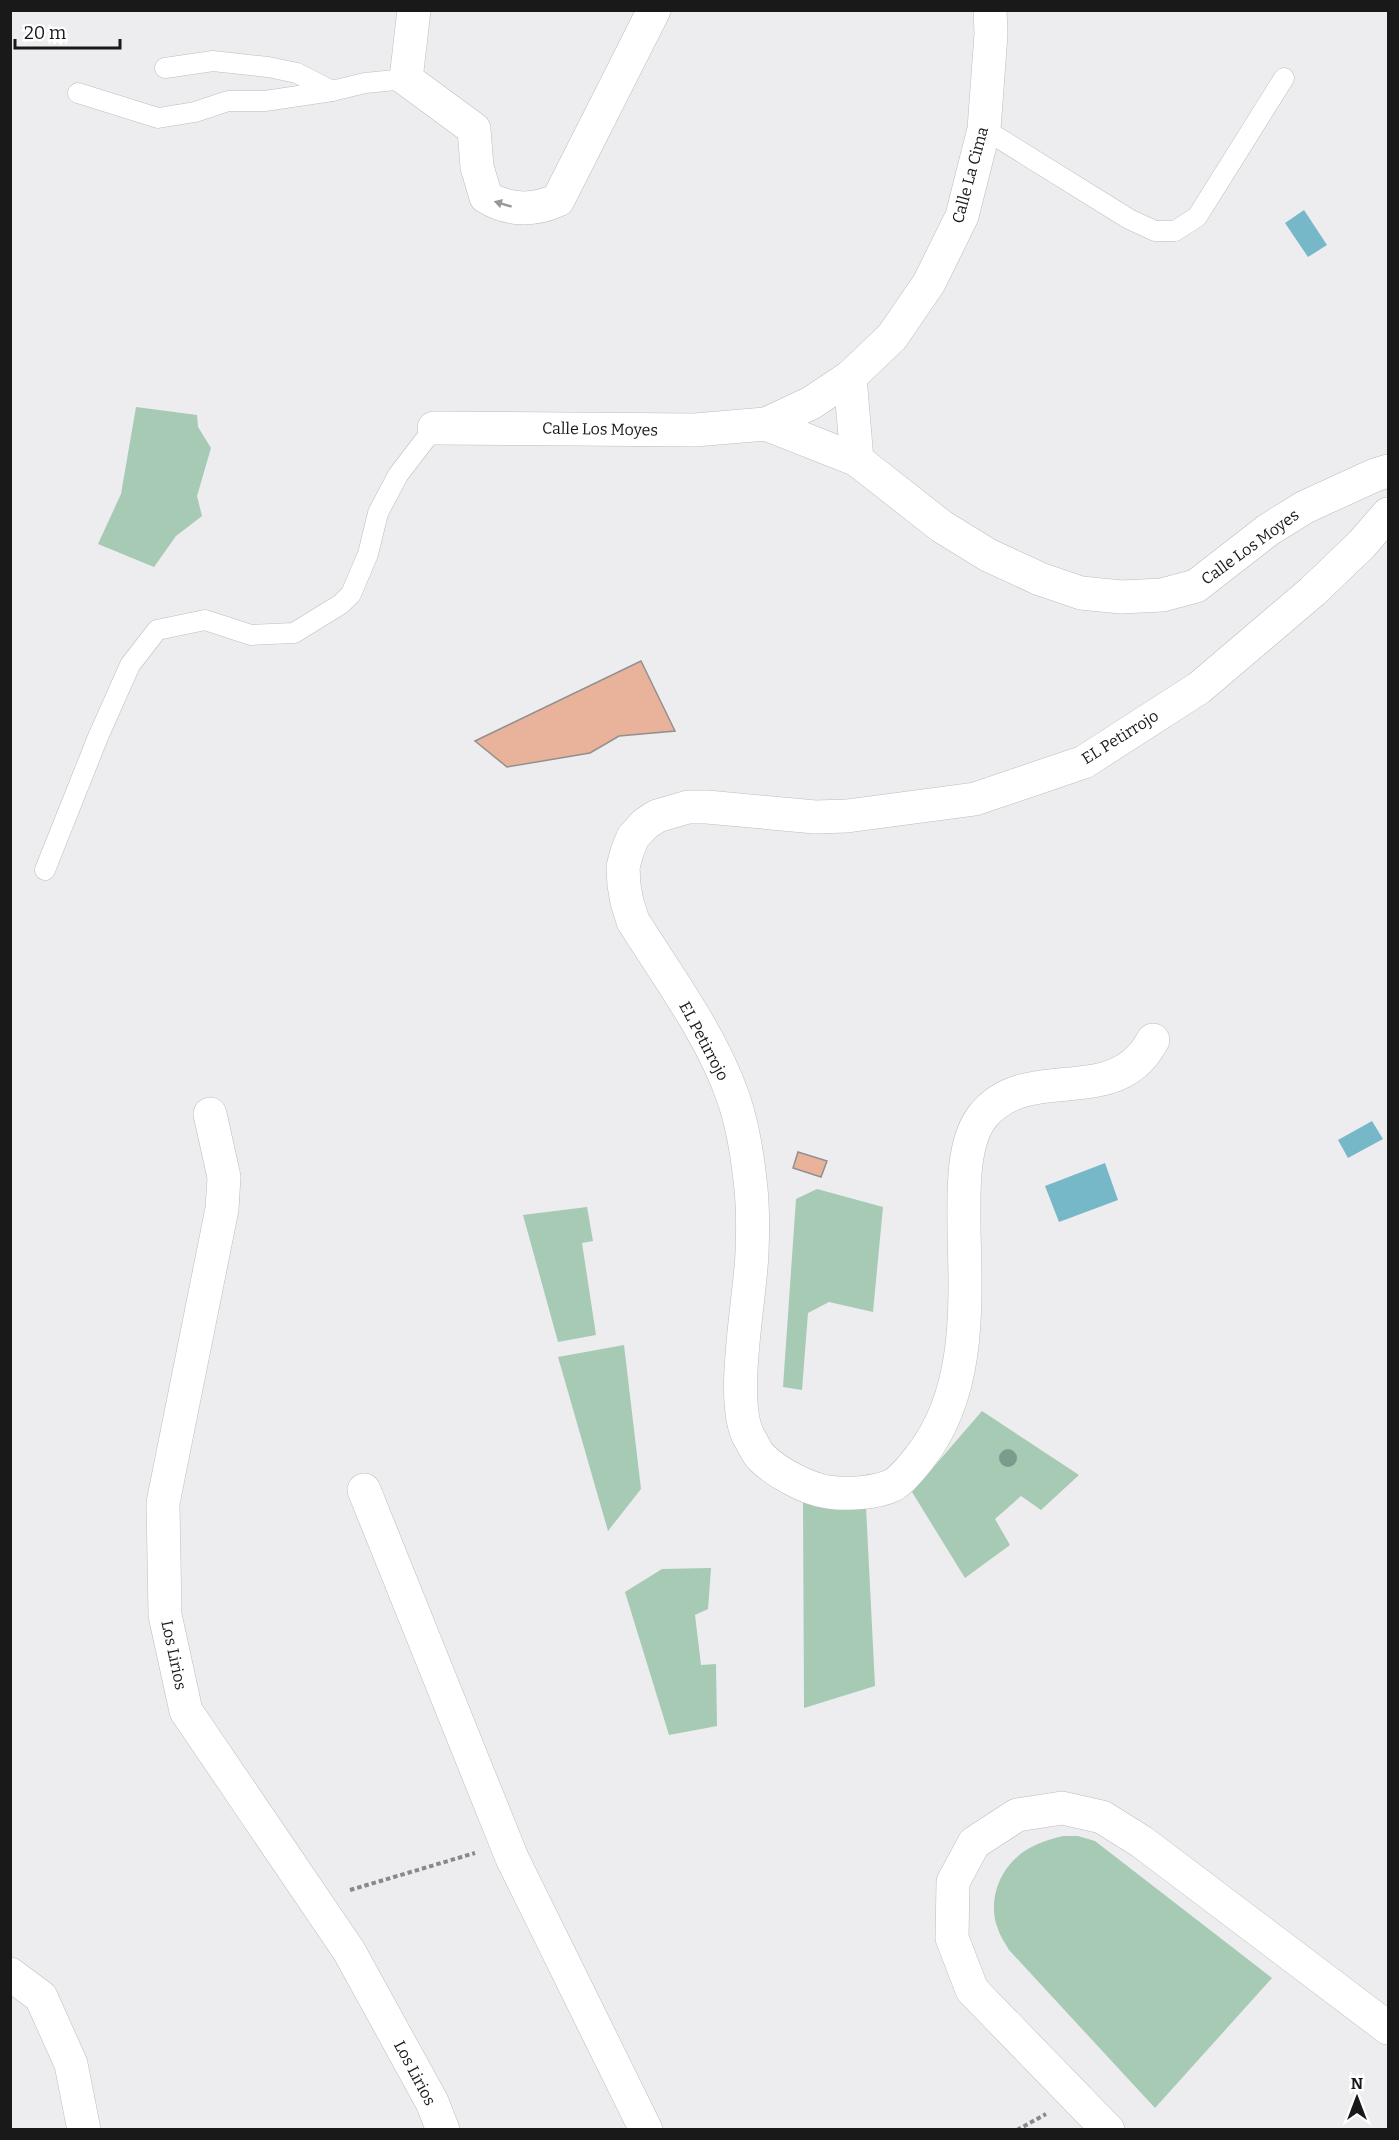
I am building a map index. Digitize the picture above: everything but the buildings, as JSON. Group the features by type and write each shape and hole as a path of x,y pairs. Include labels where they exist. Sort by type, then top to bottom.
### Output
{"street":[{"path":"414,10 406,79 474,129 477,167 486,197 499,205 525,209 543,207 558,200 654,10"},
{"name":"Calle La Cima","path":"850,377 892,338 929,283 962,216 984,129 991,34 990,10"},
{"path":"850,377 857,460"},
{"name":"Calle Los Moyes","path":"434,428 695,430 766,424 811,403 850,377"},
{"name":"Calle Los Moyes","path":"766,424 857,460 941,526 988,555 1040,579 1081,593 1121,597 1162,596 1196,586 1268,530 1305,507 1375,475 1389,471"},
{"name":"EL Petirrojo","path":"1153,1040 1142,1057 1129,1067 1109,1077 1084,1083 1045,1085 1019,1091 997,1103 982,1118 971,1140 966,1167 964,1326 957,1378 947,1412 929,1445 912,1468 893,1484 859,1494 826,1492 792,1479 761,1456 745,1432 740,1403 752,1252 750,1183 744,1142 733,1099 718,1061 633,921 627,902 623,867 633,837 645,824 657,816 688,807 815,817 847,816 975,799 1084,762 1198,688 1313,591 1362,544 1389,514"},
{"name":"Los Lirios","path":"210,1114 224,1177 222,1209 163,1503 165,1615 186,1711 349,1951 432,2102 443,2130"},
{"path":"364,1490 507,1844 646,2130"},
{"path":"1108,2130 972,1990 952,1938 953,1882 974,1843 1017,1815 1062,1808 1102,1817 1142,1842 1389,2028"},
{"path":"10,1974 41,1997 71,2064 84,2130"}],"lane":[{"path":"165,68 213,61 268,67 297,73 332,91"},
{"path":"984,129 1129,219 1155,231 1175,231 1197,217 1284,78"},
{"path":"78,93 158,118 195,112 228,101 265,101 332,91 365,83 406,79"},
{"path":"45,870 98,737 130,665 158,630 205,620 251,635 294,633 342,604 351,594 368,554 378,513 398,475 434,428"}],"path":[{"path":"315,1900 507,1844"}],"green space":[{"path":"136,407 197,415 198,427 211,448 197,496 202,516 176,536 154,567 98,544 121,494"},
{"path":"817,1189 883,1207 873,1312 829,1302 808,1313 802,1390 783,1387 796,1199"},
{"path":"587,1207 593,1241 582,1243 596,1335 558,1342 523,1215"},
{"path":"624,1345 641,1489 608,1531 558,1357"},
{"path":"982,1411 1079,1475 1041,1510 1021,1496 995,1519 1010,1545 965,1578 912,1492"},
{"path":"803,1501 866,1507 875,1686 804,1708"},
{"path":"711,1568 708,1609 695,1615 701,1665 716,1664 717,1726 669,1735 625,1592 662,1569"},
{"path":"1063,1836 1078,1836 1095,1841 1272,1978 1155,2108 1009,1950 999,1932 995,1920 994,1900 1004,1872 1027,1849"}],"water":[{"path":"1304,210 1327,245 1308,257 1285,223"},
{"path":"1372,1121 1383,1139 1348,1158 1338,1140"},
{"path":"1105,1163 1118,1200 1059,1222 1045,1186"}]}
